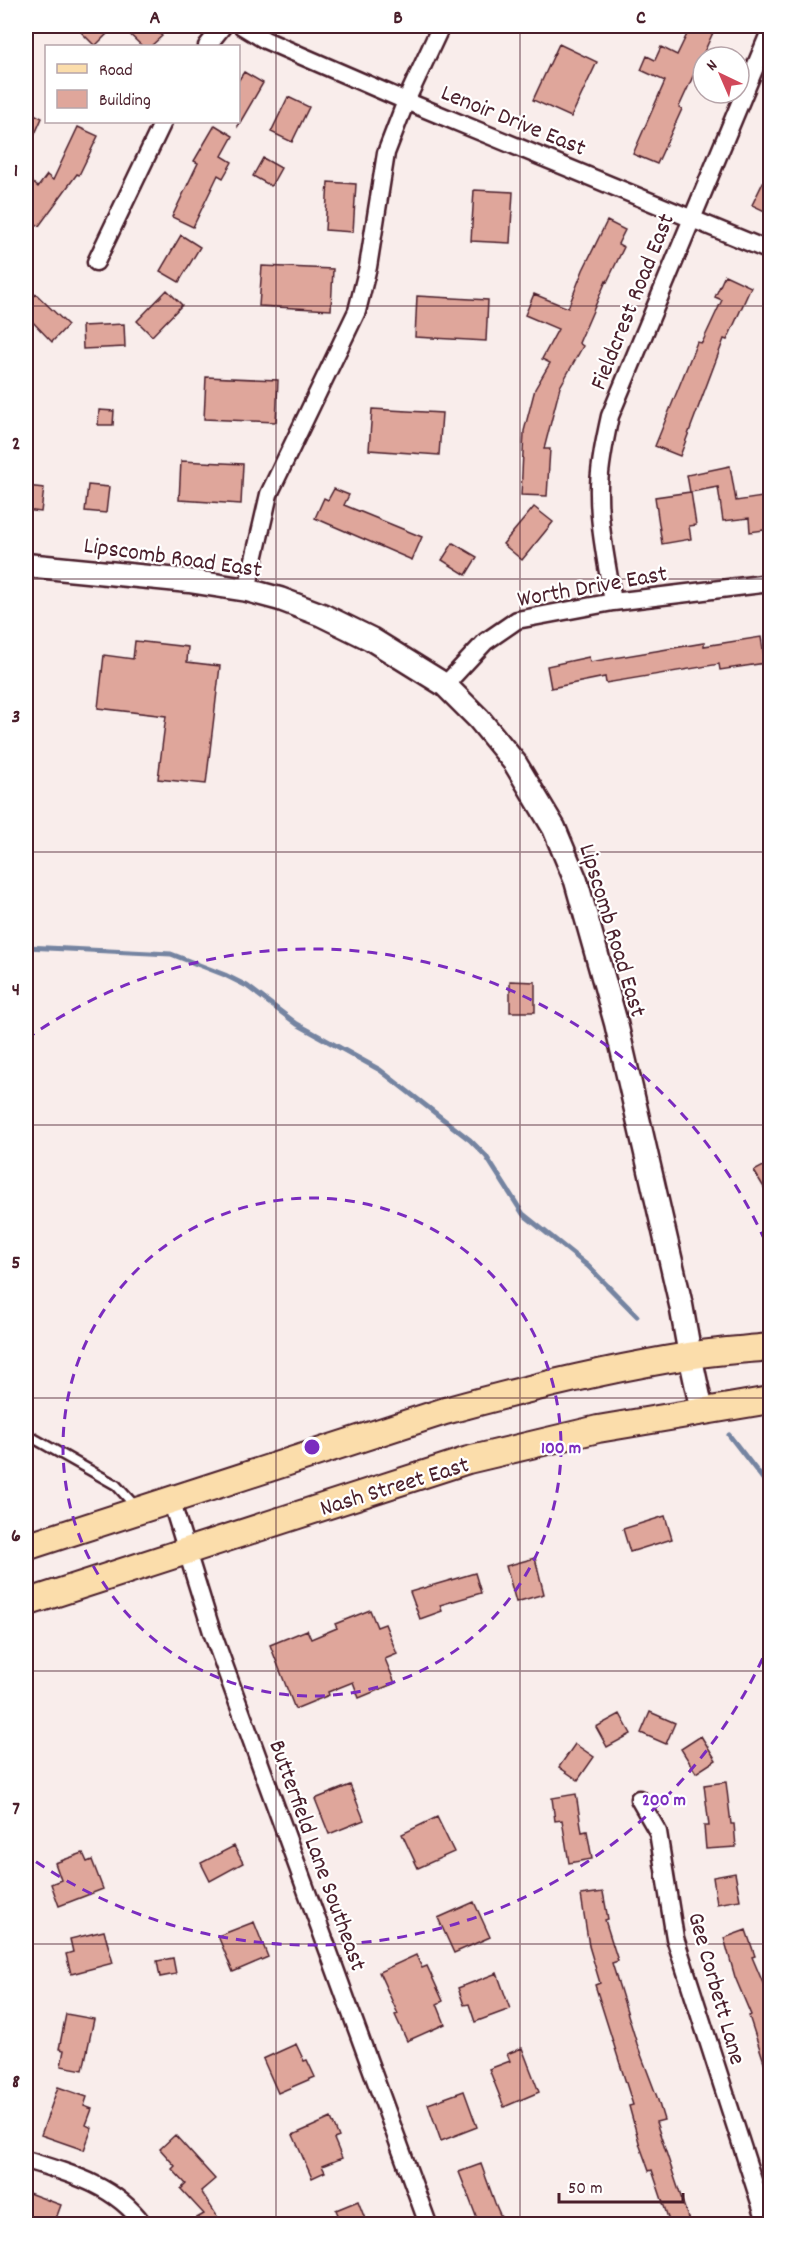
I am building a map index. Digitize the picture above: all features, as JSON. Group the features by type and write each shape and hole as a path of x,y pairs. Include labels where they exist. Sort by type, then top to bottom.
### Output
{"main road":[{"path":"26,1547 474,1403 589,1374 690,1355 771,1347"},
{"name":"Nash Street East","path":"26,1603 468,1460 598,1429 771,1400"}],"street":[{"path":"208,45 223,26"},
{"name":"Lenoir Drive East","path":"242,26 265,40 406,101 771,251"},
{"path":"247,590 269,494 357,311 368,267 386,153 406,101 441,26"},
{"name":"Fieldcrest Road East","path":"613,602 601,518 599,486 603,444 610,416 771,31"},
{"path":"96,262 163,123"},
{"name":"Lipscomb Road East","path":"26,565 189,581 247,590 280,599 322,615 371,639 445,685 479,719 515,763 554,828 576,881 618,1034 681,1305 702,1411"},
{"name":"Worth Drive East","path":"445,685 485,642 517,620 613,602 771,583"},
{"name":"Butterfield Lane Southeast","path":"171,1500 212,1632 428,2224"},
{"name":"Gee Corbett Lane","path":"639,1799 658,1832 675,1938 767,2224"},
{"path":"26,2160 79,2177 101,2187 121,2201 143,2224"}],"lane":[{"path":"26,1434 116,1485 140,1510"}],"building":[{"path":"75,26 115,26 96,45"},
{"path":"121,26 151,26 162,36 152,45 141,45"},
{"path":"691,26 716,26 707,45 691,45 691,81 679,107 682,109 657,164 633,154 665,81 641,70 647,56 655,60 661,47 677,55"},
{"path":"559,44 597,62 571,117 533,100"},
{"path":"244,72 263,83 240,123 240,78"},
{"path":"288,97 309,107 292,142 271,132"},
{"path":"26,110 42,118 26,154"},
{"path":"215,125 233,136 222,156 232,162 223,178 218,175 193,227 172,217 198,163 194,161"},
{"path":"78,127 98,136 79,175 77,174 39,226 26,216 26,177 38,187 47,175 53,180"},
{"path":"263,158 281,168 271,186 253,176"},
{"path":"771,166 771,214 752,205"},
{"path":"328,182 356,184 353,232 325,230"},
{"path":"474,190 513,192 510,243 471,241"},
{"path":"607,221 625,230 618,244 624,247 606,281 579,343 583,346 560,387 544,449 550,449 547,496 521,495 524,431 535,389 550,363 542,359 558,329 525,315 534,294 568,308 583,270"},
{"path":"181,235 200,247 179,282 160,271"},
{"path":"262,266 333,269 331,310 259,306"},
{"path":"725,275 751,287 727,340 724,339 680,456 655,446 697,342 702,343 722,300 715,297"},
{"path":"167,290 182,305 152,336 137,321"},
{"path":"36,294 68,325 52,342 26,315 26,305"},
{"path":"417,296 488,300 486,341 415,337"},
{"path":"124,324 125,347 83,349 82,326"},
{"path":"206,377 278,380 276,422 204,419"},
{"path":"372,409 442,413 439,455 369,450"},
{"path":"99,410 114,411 113,425 98,425"},
{"path":"181,461 243,464 241,504 179,500"},
{"path":"730,466 736,501 769,496 771,529 750,532 749,518 723,521 718,487 691,492 696,525 689,526 691,539 662,544 655,497 690,492 687,475"},
{"path":"88,485 109,487 106,513 85,511"},
{"path":"26,486 44,488 41,512 26,510"},
{"path":"334,489 349,495 344,505 422,537 412,560 315,518 324,498 328,500"},
{"path":"534,507 553,522 522,560 503,544"},
{"path":"453,543 477,557 466,575 442,560"},
{"path":"761,637 765,663 720,670 719,664 606,683 605,677 551,688 547,666 589,657 590,662 704,643 704,646"},
{"path":"135,641 188,647 187,662 220,666 206,784 158,779 166,716 98,708 104,655 133,659"},
{"path":"510,981 535,982 535,1012 510,1012"},
{"path":"771,1162 771,1199 754,1171"},
{"path":"665,1516 672,1539 630,1552 623,1529"},
{"path":"535,1558 544,1594 516,1602 506,1566"},
{"path":"475,1573 481,1593 440,1605 442,1611 420,1619 410,1592"},
{"path":"370,1610 377,1627 385,1624 397,1654 385,1659 395,1683 359,1698 353,1682 295,1709 270,1645 307,1630 311,1639 337,1628 335,1624"},
{"path":"650,1712 675,1723 666,1744 641,1733"},
{"path":"620,1714 631,1734 607,1747 596,1727"},
{"path":"701,1736 716,1760 696,1773 681,1749"},
{"path":"575,1744 594,1757 578,1780 559,1767"},
{"path":"726,1782 736,1847 706,1849 704,1826 709,1826 704,1785"},
{"path":"350,1785 364,1820 329,1834 315,1799"},
{"path":"576,1794 582,1832 587,1831 592,1859 569,1863 562,1820 555,1821 552,1798"},
{"path":"437,1817 454,1852 418,1868 402,1834"},
{"path":"234,1846 243,1863 210,1881 201,1863"},
{"path":"83,1853 87,1862 92,1860 103,1889 59,1906 51,1884 61,1880 55,1863"},
{"path":"735,1873 740,1900 717,1904 713,1877"},
{"path":"603,1892 608,1919 605,1920 618,1961 612,1963 664,2120 656,2122 690,2224 670,2224 652,2170 649,2171 640,2146 629,2106 633,2105 595,1985 600,1983 589,1946 581,1895"},
{"path":"474,1902 490,1937 454,1953 438,1918"},
{"path":"254,1922 268,1957 233,1972 218,1936"},
{"path":"746,1930 755,1956 752,1957 771,2002 771,2074 768,2074 749,2016 751,2015 735,1977 724,1938"},
{"path":"104,1931 113,1963 71,1974 66,1954 73,1952 70,1939"},
{"path":"416,1955 422,1968 427,1966 443,2001 437,2004 445,2024 407,2041 395,2015 398,2014 379,1972"},
{"path":"173,1958 176,1974 160,1977 157,1961"},
{"path":"497,1973 510,2009 475,2022 469,2004 464,2005 458,1988"},
{"path":"66,2014 94,2019 83,2070 61,2066 64,2050 59,2049"},
{"path":"296,2044 315,2077 278,2093 263,2059"},
{"path":"522,2048 539,2092 504,2107 489,2069 510,2061 507,2054"},
{"path":"58,2087 87,2097 84,2106 92,2109 86,2125 92,2128 84,2150 41,2135"},
{"path":"464,2091 477,2127 441,2141 428,2104"},
{"path":"331,2118 339,2137 334,2139 342,2158 322,2166 325,2172 312,2178 293,2135"},
{"path":"175,2135 215,2179 201,2191 222,2224 186,2224 204,2214 181,2189 186,2184 172,2169 175,2166 160,2149"},
{"path":"481,2164 504,2224 479,2224 459,2172"},
{"path":"26,2192 61,2205 54,2224 26,2224"},
{"path":"358,2201 367,2224 342,2224 336,2210"}],"waterway":[{"path":"26,947 171,954 247,986 297,1024 380,1070 470,1140 486,1156 523,1214 588,1266 637,1316"},
{"path":"729,1435 770,1488"}]}
